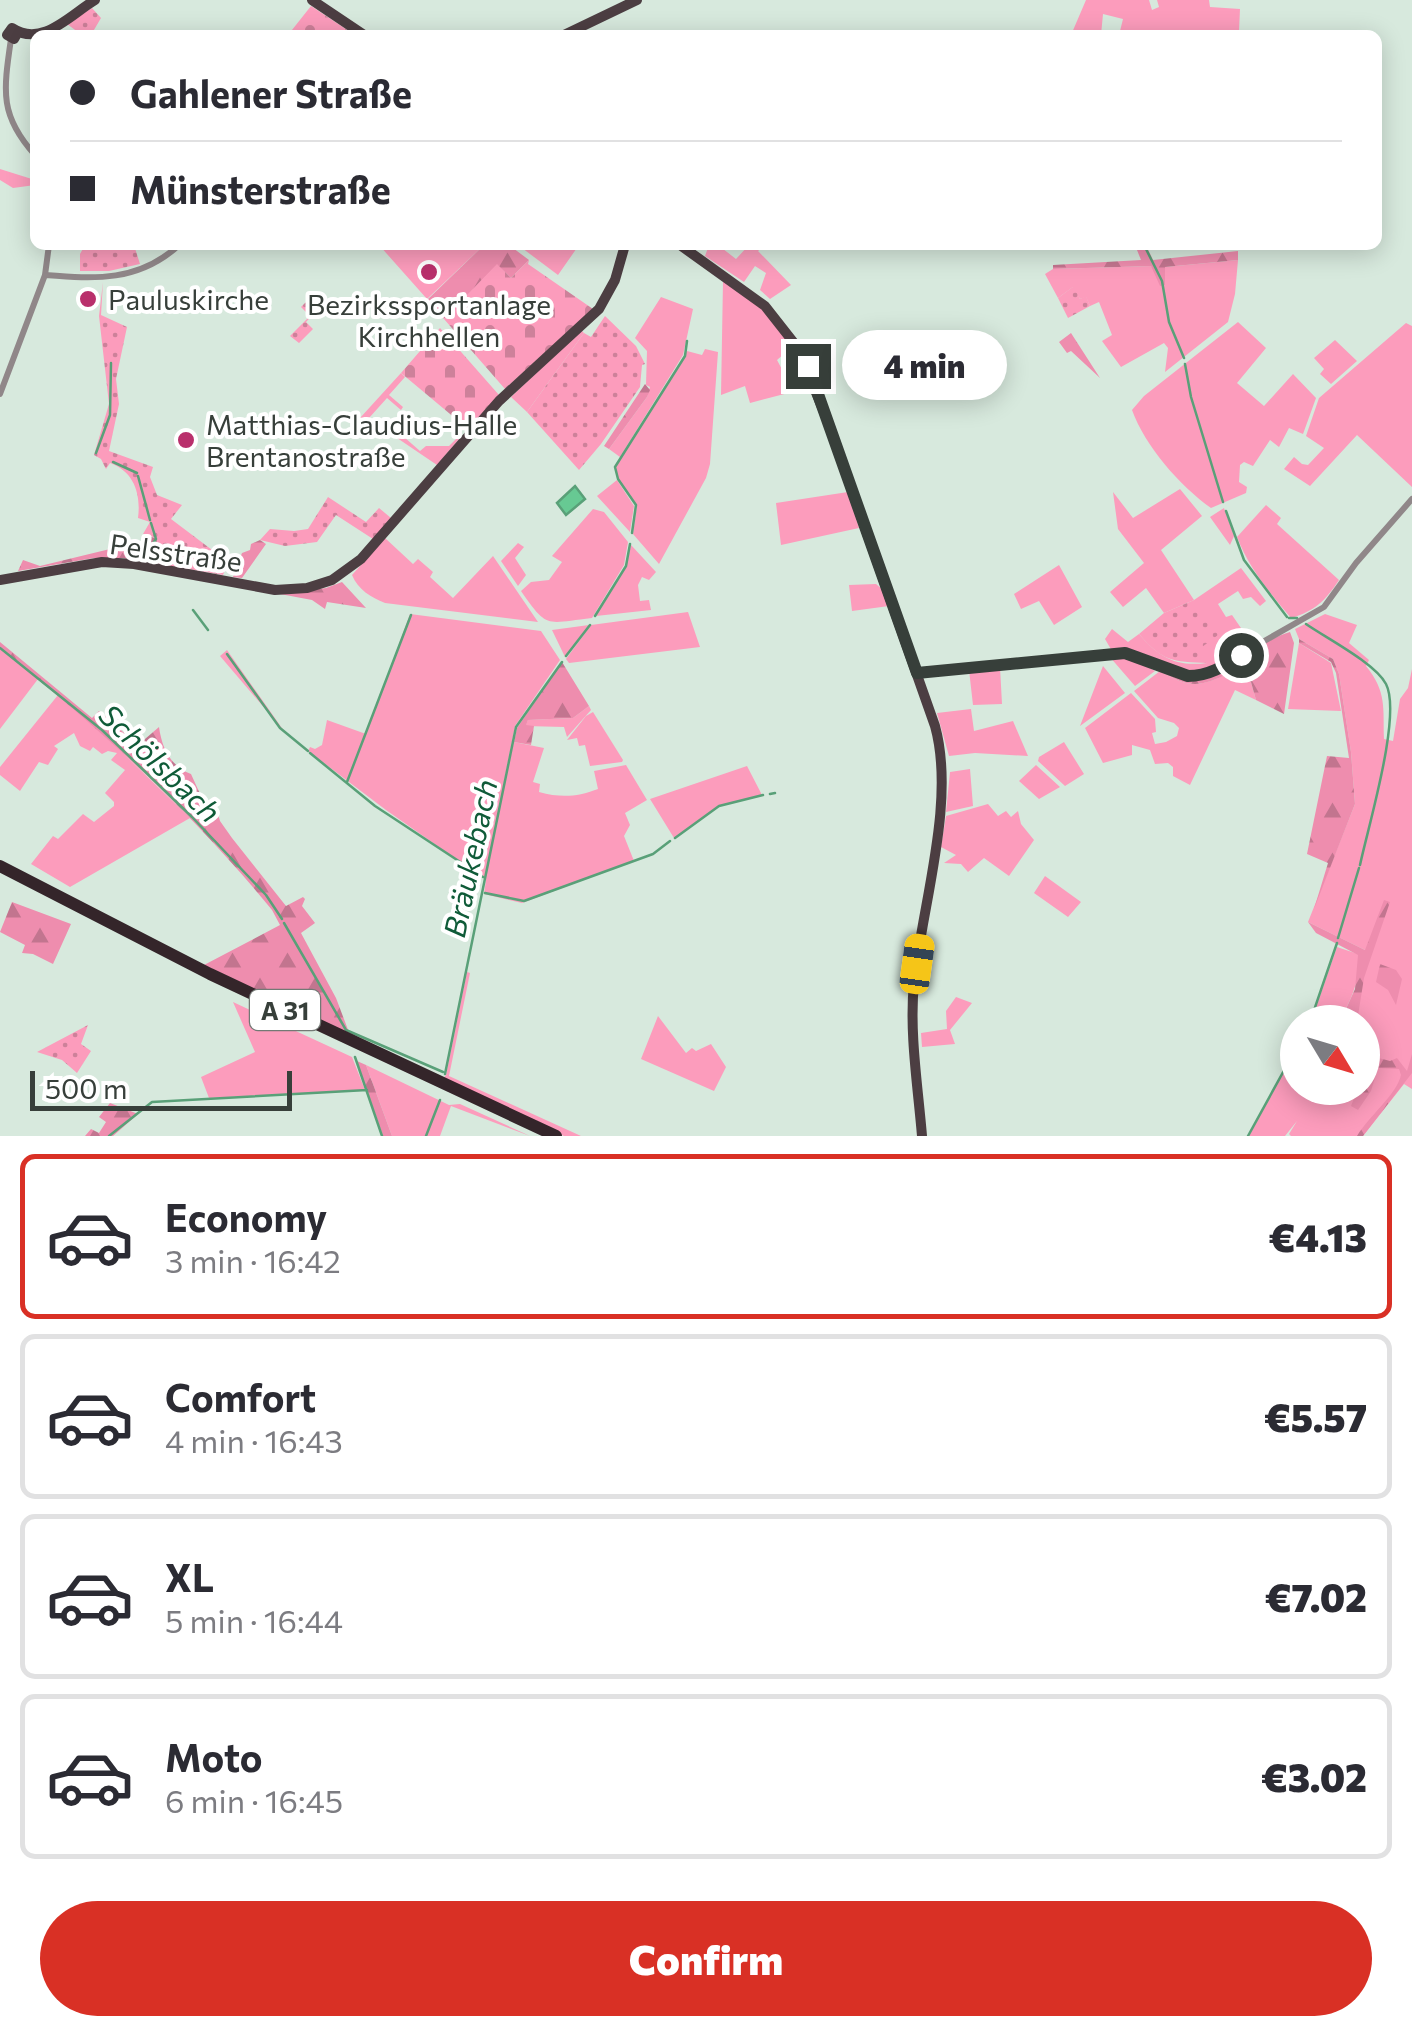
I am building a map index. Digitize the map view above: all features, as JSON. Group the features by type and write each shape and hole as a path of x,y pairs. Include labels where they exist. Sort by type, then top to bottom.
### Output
{"highway":[{"name":"A 31","path":"0,870 207,981 540,1136"},
{"name":"A 31","path":"0,870 210,974 556,1136"}],"main road":[{"path":"53,30 95,0"},
{"path":"312,0 357,30"},
{"path":"574,30 637,0"},
{"name":"Pelsstraße","path":"0,580 102,562 134,564 275,590 308,588 343,574 499,401 599,308 615,280 624,250"},
{"path":"687,250 765,306 798,348 938,734 943,780 914,986 922,1136"}],"street":[{"path":"9,33 3,112 14,135 30,151"},
{"path":"0,394 45,275 49,250"},
{"path":"45,275 124,276 152,266 172,250"},
{"path":"917,673 1125,653 1188,676 1208,673 1324,607 1412,499"}],"green space":[{"path":"1086,0 1149,0 1152,10 1159,7 1157,0 1209,0 1210,7 1240,9 1239,30 1120,30 1123,19 1103,14 1101,30 1073,30"},
{"path":"311,6 347,30 292,30"},
{"path":"92,8 101,18 94,30 75,30 67,24"},
{"path":"0,169 30,178 30,186 13,188 0,180"},
{"path":"82,250 136,250 140,264 109,271 80,271"},
{"name":"Bezirkssportanlage Kirchhellen","path":"383,250 479,250 427,299"},
{"path":"479,250 516,250 529,260 511,278 497,265 444,319 427,300"},
{"path":"525,250 576,250 558,275"},
{"path":"707,250 724,250 736,259 744,250 759,250 791,285 770,299 760,290 766,273 755,266 744,282 705,256"},
{"path":"1137,250 1148,250 1153,260 1238,251 1238,260 1165,267 1165,285 1160,286 1151,266 1053,269 1053,265 1141,260"},
{"path":"529,260 528,264 593,309 505,389 444,319 497,264 511,278"},
{"path":"1238,260 1228,322 1165,372 1168,348 1164,343 1121,367 1102,341 1112,335 1099,302 1090,306 1086,297 1080,299 1073,287 1058,298 1045,274 1053,269 1151,266 1165,285 1165,267"},
{"path":"723,281 759,304 792,347 777,360 785,375 790,374 796,391 750,403 745,386 721,395"},
{"path":"103,282 101,315 127,327 116,379 119,404 109,451 153,467 150,477 157,495 182,505 171,519 228,562 223,575 165,565 156,538 143,534 150,522 138,518 137,493 131,478 110,463 106,469 94,455 109,404 99,316"},
{"path":"1074,286 1080,299 1086,296 1090,306 1068,318 1058,298"},
{"path":"661,297 693,309 683,355 620,457 609,449 647,397 650,387 646,385 647,351 635,338"},
{"path":"309,299 318,309 306,322 313,329 299,343 290,336 310,316 301,307"},
{"path":"605,316 636,346 645,364 640,387 579,470 527,412 584,333 591,337"},
{"path":"1238,322 1266,348 1237,383 1264,406 1293,374 1316,398 1303,434 1289,428 1279,447 1270,440 1253,466 1244,462 1240,465 1239,482 1247,487 1246,493 1211,508 1165,464 1132,410 1144,396"},
{"path":"1406,323 1412,326 1412,487 1357,435 1310,486 1284,469 1294,457 1308,465 1324,448 1306,436 1319,398"},
{"path":"440,328 499,395 468,429 401,373"},
{"path":"581,330 584,333 527,412 511,397"},
{"path":"1071,333 1100,378 1059,342"},
{"path":"1335,340 1357,361 1331,384 1320,374 1324,369 1314,358"},
{"path":"705,349 718,352 710,464 659,564 633,534 637,505 618,479 616,467 687,351 702,355"},
{"path":"401,373 405,377 389,395 403,407 401,410 387,398 369,418 404,437 420,451 426,446 449,446 458,437 437,465 372,421 360,418"},
{"path":"645,384 650,390 647,397 609,449 604,446"},
{"path":"617,480 634,506 630,532 597,496"},
{"path":"1180,489 1202,516 1161,550 1194,600 1164,613 1146,588 1123,607 1110,592 1144,563 1118,529 1113,492 1133,518"},
{"path":"848,492 859,528 781,545 776,503"},
{"path":"328,497 366,522 379,508 391,518 373,539 336,515 317,542 285,546 260,540 270,529 308,529"},
{"path":"1266,505 1281,518 1277,524 1339,580 1319,604 1291,618 1267,589 1237,537"},
{"path":"1224,508 1234,536 1230,545 1210,517"},
{"path":"593,509 604,512 628,542 624,565 592,618 549,621 521,591 531,582 549,580 562,562 552,556"},
{"path":"146,536 156,538 165,565 94,558 18,571 23,560 40,566 110,549 141,550"},
{"path":"385,538 413,564 418,559 433,572 430,577 453,598 493,556 538,622 385,603 375,598 361,589 352,575"},
{"path":"260,540 266,544 242,578 233,577 242,553"},
{"path":"518,543 524,547 515,558 526,575 518,586 501,561"},
{"path":"631,545 656,572 649,580 642,577 638,585 640,601 649,600 651,610 596,616 626,567"},
{"path":"1059,565 1082,607 1054,625 1039,601 1021,609 1014,594"},
{"path":"1241,568 1266,601 1260,606 1251,597 1243,599 1238,591 1218,604 1226,617 1232,615 1252,644 1211,667 1186,671 1112,651 1105,639 1112,629 1128,642 1139,634 1168,659 1207,663 1197,650 1194,600"},
{"path":"342,582 366,608 327,602 325,609 312,600 280,594 326,588"},
{"path":"876,584 889,606 852,611 849,585"},
{"path":"1194,600 1218,635 1198,650 1208,663 1169,658 1154,650 1139,634 1164,613"},
{"path":"688,612 700,647 569,663 566,659 591,625"},
{"path":"410,614 541,631 560,660 515,726 501,797 514,742 544,748 533,782 540,784 539,792 547,794 569,796 598,789 594,771 626,765 647,800 625,813 630,825 624,836 634,861 522,903 484,894 486,880 308,751 322,745 327,720 366,734"},
{"path":"1325,614 1357,625 1349,643 1369,660 1366,666 1378,684 1384,739 1393,741 1400,699 1408,688 1412,669 1412,1089 1404,1084 1363,1136 1291,1136 1297,1121 1285,1136 1249,1136 1280,1079 1280,1105 1380,1105 1380,1005 1352,1005 1369,952 1308,922 1355,804 1339,674 1333,659 1299,639 1295,629"},
{"path":"589,625 565,657 552,630"},
{"path":"1290,632 1294,643 1284,714 1256,700 1251,682 1230,673 1195,684 1160,671 1182,677 1216,673"},
{"path":"1299,639 1333,659 1339,674 1355,804 1314,909 1328,863 1307,854 1327,756 1349,758 1336,673 1331,662 1299,643"},
{"path":"0,642 92,718 99,711 138,745 159,727 168,755 191,774 201,796 216,807 232,838 286,906 305,899 302,906 315,923 301,933 336,998 350,1035 204,965 280,925 272,910 177,805 73,709 0,649"},
{"path":"1299,643 1331,663 1341,711 1288,709"},
{"path":"0,649 38,679 0,729"},
{"path":"227,650 284,731 220,656"},
{"path":"1109,656 1135,660 1155,671 1135,686"},
{"path":"562,662 589,706 573,718 528,720 526,725 534,726 531,745 514,742 517,728"},
{"path":"1103,666 1125,693 1080,726"},
{"path":"1000,667 1002,704 973,705 969,670"},
{"path":"1160,671 1195,684 1230,673 1251,682 1256,700 1235,690 1190,785 1173,776 1173,767 1168,763 1155,764 1150,750 1132,745 1132,755 1103,763 1085,728 1131,693 1155,719 1155,744 1177,736 1179,728 1158,718 1134,691"},
{"path":"58,695 190,818 70,887 31,864 53,836 58,839 83,814 94,822 114,806 105,793 125,770 111,760 117,753 102,754 93,747 90,751 80,746 74,733 54,746 58,749 48,765 39,762 20,791 0,775 0,767"},
{"path":"589,706 591,710 567,737 564,727 525,726 528,720 573,718"},
{"path":"971,709 974,731 1013,721 1028,756 949,756 937,713"},
{"path":"593,712 622,762 590,766 585,745 579,746 577,738 567,740"},
{"path":"1064,742 1084,774 1065,786 1038,761"},
{"path":"1036,765 1060,787 1039,799 1019,781"},
{"path":"747,766 762,795 718,806 674,838 650,799"},
{"path":"970,769 973,806 946,812 950,772"},
{"path":"988,804 998,816 1006,811 1011,817 1018,811 1021,824 1034,840 1009,876 984,858 968,872 961,864 944,863 956,855 941,847 946,816"},
{"path":"1045,876 1081,902 1068,917 1034,893"},
{"path":"1384,900 1390,902 1364,978 1360,1005 1348,1005 1355,989 1358,955 1316,933 1308,922 1365,950"},
{"path":"12,902 71,924 53,964 22,953 25,945 0,932"},
{"path":"1337,947 1358,954 1355,988 1347,1005 1317,1005"},
{"path":"1380,964 1396,970 1402,979 1396,1005 1388,990 1376,982"},
{"path":"467,972 470,973 449,1076 581,1136 564,1136 442,1080"},
{"path":"956,997 972,1003 950,1030 955,1044 922,1047 921,1033 947,1029 946,1011"},
{"path":"233,1002 352,1057 365,1090 209,1098 201,1077 255,1052"},
{"path":"658,1016 686,1053 711,1044 726,1067 714,1091 641,1059"},
{"path":"88,1025 81,1044 91,1051 77,1073 62,1060 37,1052"},
{"path":"1412,1054 1412,1073 1363,1136 1357,1136 1394,1090 1401,1075 1399,1069 1380,1068 1380,1058 1397,1058 1407,1071"},
{"path":"357,1061 366,1065 392,1136 383,1136"},
{"path":"366,1065 449,1105 460,1104 530,1136 451,1106 440,1136 392,1136"},
{"path":"110,1103 138,1114 113,1136 85,1136 91,1129 99,1133 106,1122 99,1117"}],"shaded area":[{"path":"575,486 585,499 566,515 557,503"}],"waterway":[{"path":"1146,250 1162,281 1169,322 1184,358"},
{"name":"Bräukebach","path":"632,533 636,505 618,479 615,467 685,356 687,341"},
{"path":"96,453 110,415 111,363"},
{"path":"1185,364 1223,502"},
{"path":"113,462 137,473"},
{"path":"138,476 150,520"},
{"path":"1226,511 1244,560 1287,617"},
{"path":"151,523 156,539 151,546 164,564"},
{"name":"Bräukebach","path":"595,616 626,566 630,544"},
{"path":"193,610 208,630"},
{"path":"347,782 411,615"},
{"path":"1289,618 1297,618"},
{"path":"1306,624 1372,668 1386,684 1390,699 1387,745 1360,865"},
{"name":"Bräukebach","path":"566,656 590,625"},
{"name":"Schölsbach","path":"0,648 102,730 192,817 266,895 282,919"},
{"path":"227,654 280,728 308,751"},
{"name":"Bräukebach","path":"445,1074 516,727 562,662"},
{"path":"310,753 375,806 483,877"},
{"path":"770,794 775,793"},
{"path":"675,838 719,806 763,795"},
{"path":"485,893 524,901 653,854 670,841"},
{"path":"1338,938 1359,868"},
{"name":"Schölsbach","path":"284,923 346,1030 443,1072"},
{"path":"1316,1005 1337,943"},
{"path":"355,1057 382,1136"},
{"path":"1248,1136 1280,1078"},
{"path":"109,1136 152,1102 367,1090"},
{"name":"Schölsbach","path":"426,1136 440,1100"}],"place":[{"name":"Bezirkssportanlage Kirchhellen","path":"429,272"},
{"name":"Pauluskirche","path":"88,299"},
{"name":"Matthias-Claudius-Halle Brentanostraße","path":"186,440"}],"route":[{"path":"808,366 917,673 1125,653 1188,676 1198,676 1241,655"}]}
